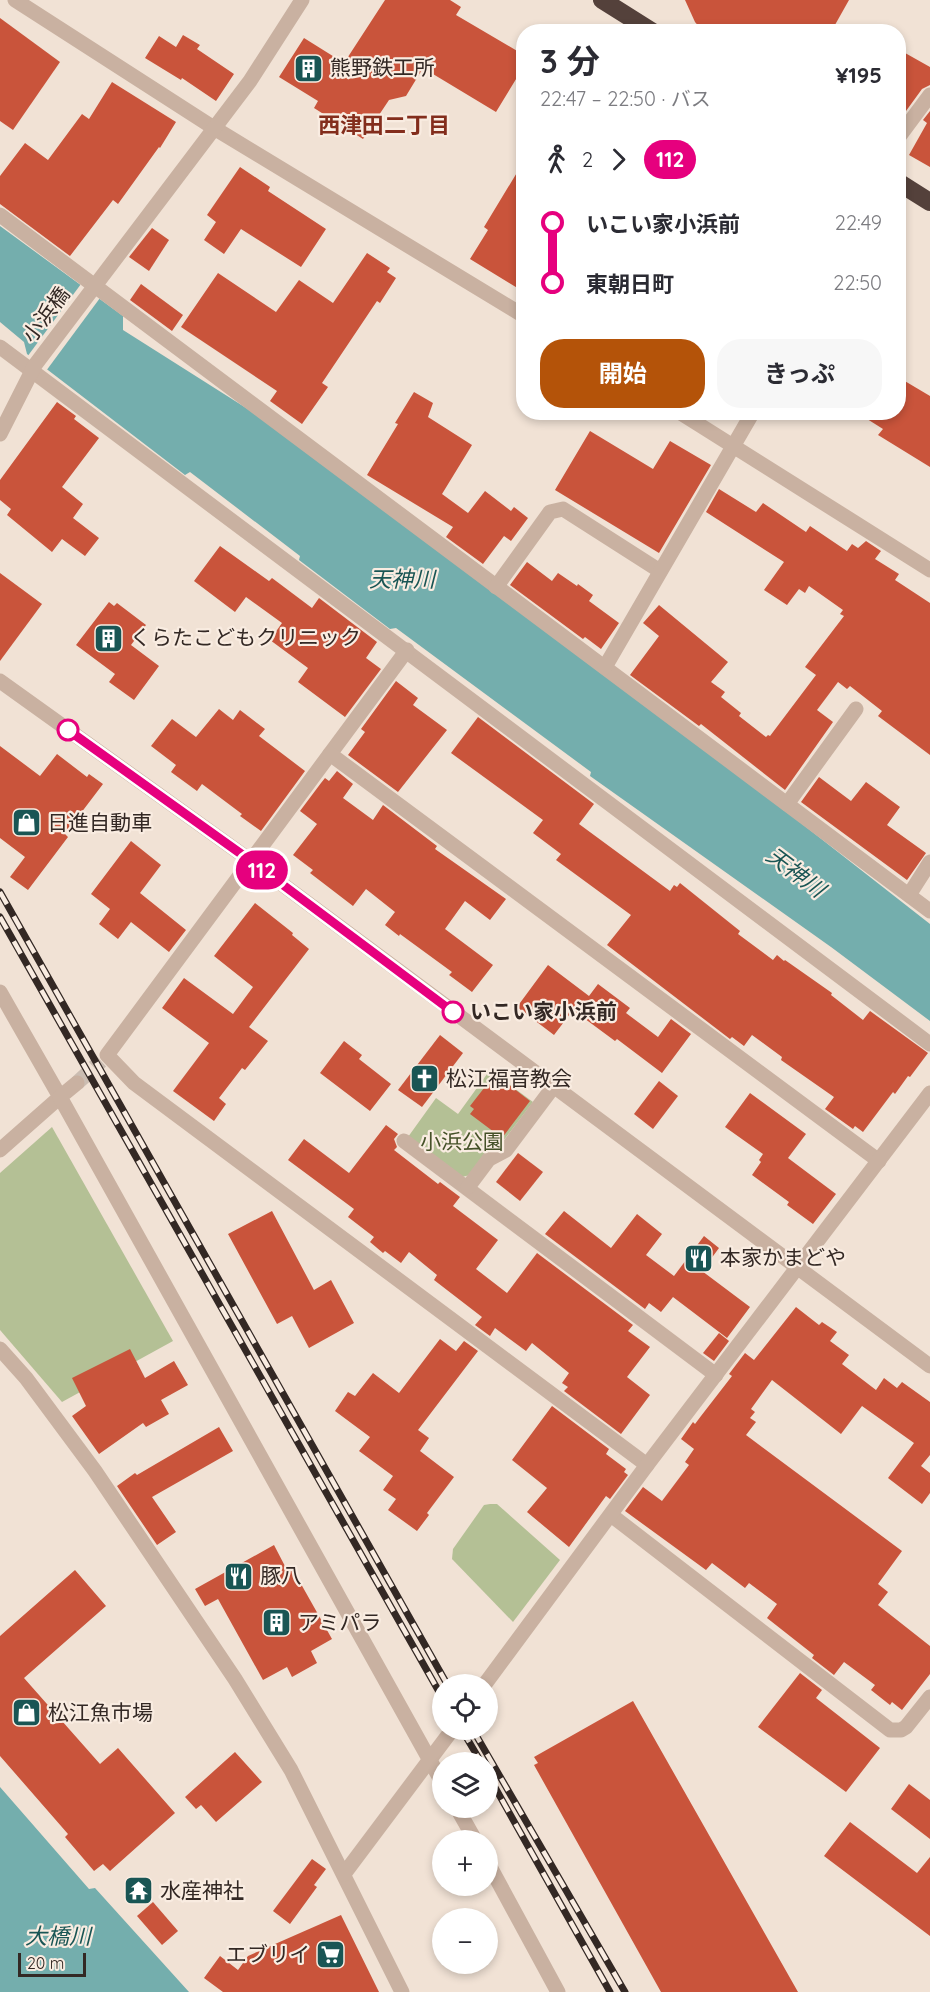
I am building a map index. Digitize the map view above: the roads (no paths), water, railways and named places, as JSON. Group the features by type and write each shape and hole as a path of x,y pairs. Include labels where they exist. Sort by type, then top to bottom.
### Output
{"highway":[{"path":"602,0 640,24"},
{"path":"906,187 930,202"}],"street":[{"path":"15,0 214,128 516,311"},
{"name":"小浜橋","path":"0,434 34,368 250,81 303,0"},
{"path":"906,127 930,95"},
{"path":"0,215 92,288 605,667 930,911"},
{"path":"0,347 34,368 930,1044"},
{"path":"693,420 930,570"},
{"path":"605,667 749,420"},
{"path":"496,587 550,512 563,509 660,571"},
{"path":"407,650 104,1058 134,1083 647,1465"},
{"path":"0,681 251,861 930,1366"},
{"path":"787,804 856,709"},
{"path":"330,754 879,1161"},
{"path":"909,895 930,862"},
{"path":"0,992 5,1016 60,1097 398,1706 432,1763"},
{"path":"0,1150 77,1083"},
{"path":"468,1187 489,1159 506,1150 554,1086"},
{"path":"492,1674 647,1465 930,1093"},
{"path":"404,1141 716,1375"},
{"path":"0,1349 26,1378 95,1471 235,1679 291,1770 402,1992"},
{"path":"611,1515 890,1730 895,1731 906,1726 930,1697"},
{"path":"344,1874 444,1740"},
{"path":"498,1881 558,1992"}],"water":[{"name":"天神川","path":"0,226 123,316 123,330 281,430 750,783 930,924 930,1021 831,947 590,776 591,772 396,628 390,629 299,560 300,556 190,472 185,475 27,354 24,342 0,322"},
{"name":"大橋川","path":"0,1787 89,1889 95,1888 189,1992 0,1992"}],"tunnel":[{"path":"77,1083 101,1061"}],"railway":[{"path":"0,892 441,1674"},
{"path":"0,917 432,1679"},
{"path":"468,1740 475,1752"},
{"path":"479,1740 625,1992"},
{"path":"498,1793 610,1992"}],"place":[{"name":"熊野鉄工所","path":"309,68"},
{"name":"くらたこどもクリニック","path":"109,638"},
{"name":"日進自動車","path":"26,823"},
{"name":"いこい家小浜前","path":"453,1012"},
{"name":"松江福音教会","path":"425,1079"},
{"name":"本家かまどや","path":"699,1258"},
{"name":"豚八","path":"239,1576"},
{"name":"アミパラ","path":"277,1623"},
{"name":"松江魚市場","path":"27,1713"},
{"name":"水産神社","path":"139,1891"},
{"name":"エブリイ","path":"331,1955"}],"district":[{"name":"西津田二丁目","path":"384,125"}],"park label":[{"name":"小浜公園","path":"462,1142"}]}
